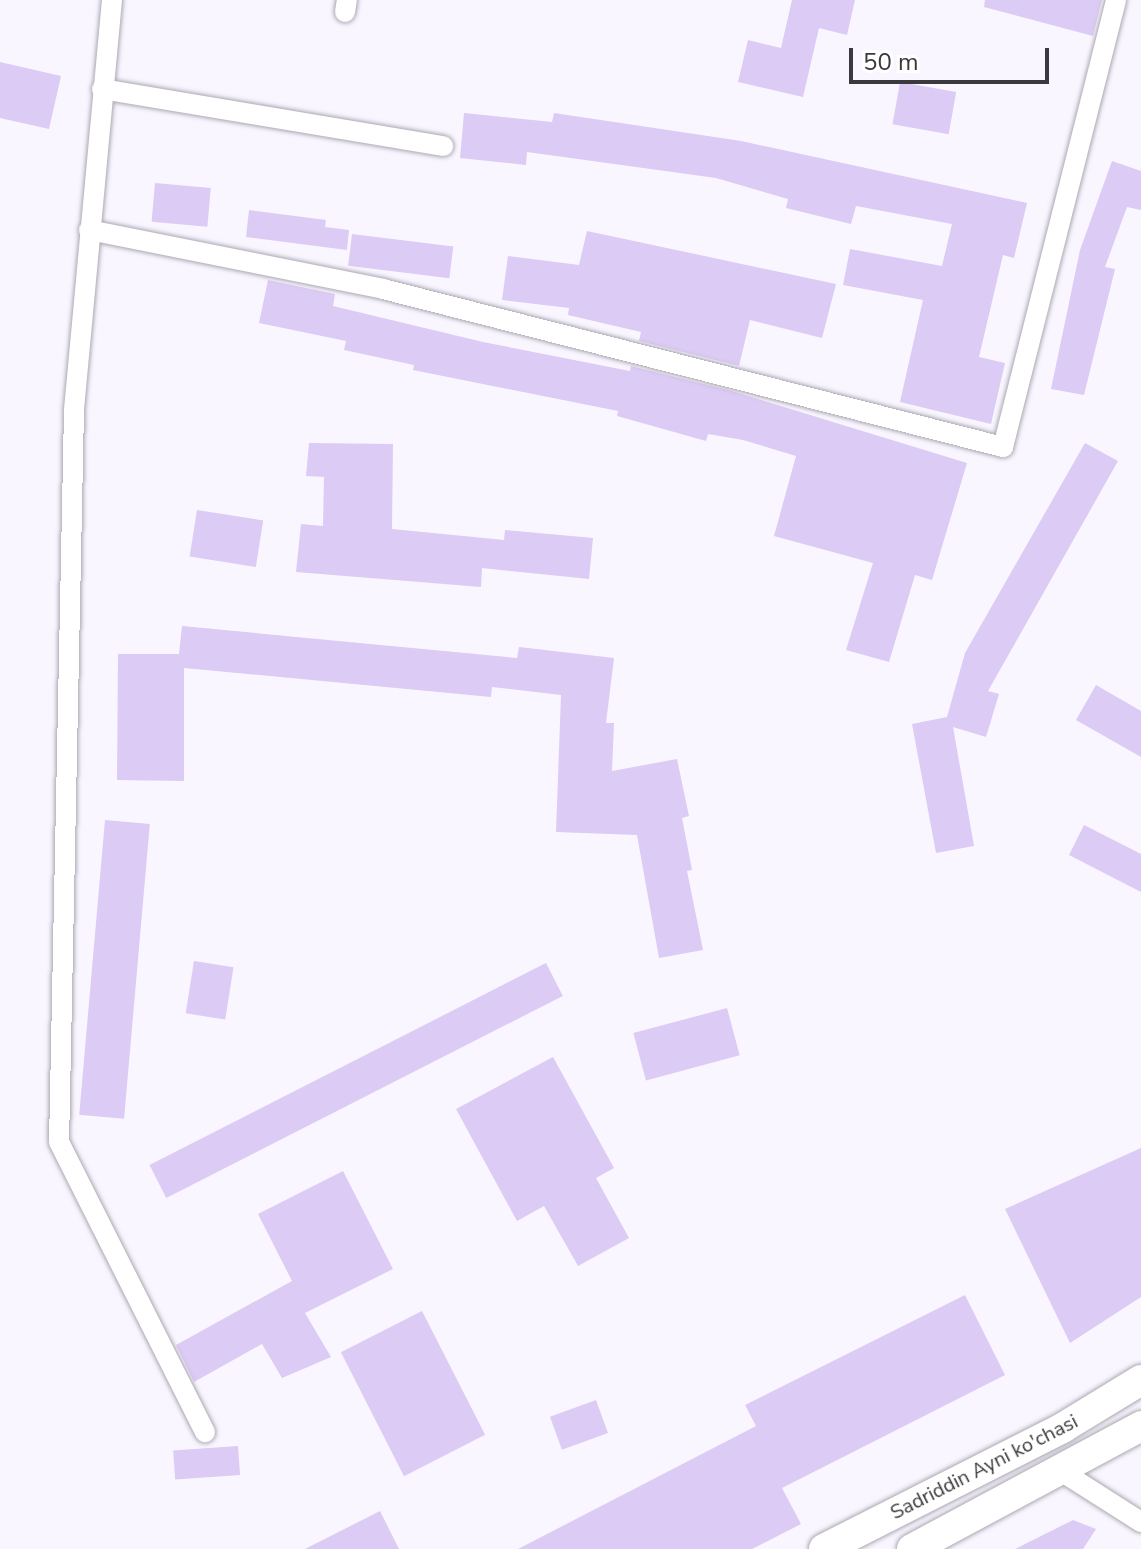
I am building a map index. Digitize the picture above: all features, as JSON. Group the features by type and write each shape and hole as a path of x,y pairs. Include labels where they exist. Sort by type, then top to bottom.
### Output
{"main road":[{"name":"Sadriddin Ayni ko'chasi","path":"824,1549 1064,1427 1141,1380"},
{"name":"Sadriddin Ayni ko'chasi","path":"912,1549 1064,1473 1141,1426"}],"street":[{"path":"112,0 74,410 59,1142 205,1432"},
{"path":"89,230 383,289 1003,447 1116,0"},
{"path":"102,89 443,146"},
{"path":"1064,1473 1141,1522"}],"building":[{"path":"792,0 855,0 847,35 819,28 803,97 738,82 748,40 781,48"},
{"path":"985,0 1102,0 1093,36 984,7"},
{"path":"0,62 61,76 49,129 0,118"},
{"path":"900,82 956,92 949,134 893,124"},
{"path":"464,113 552,122 554,113 741,141 1027,203 1014,258 1003,255 979,357 1005,363 991,424 900,402 923,300 843,285 850,249 942,266 952,224 856,206 851,224 786,208 788,199 716,178 527,152 526,165 460,158"},
{"path":"1112,161 1141,171 1141,210 1127,207 1105,267 1115,269 1084,395 1051,389 1080,250"},
{"path":"155,183 211,188 207,227 152,222"},
{"path":"249,210 326,220 325,227 349,230 347,250 246,237"},
{"path":"587,231 836,284 822,338 750,320 739,366 639,341 641,332 568,315 569,308 502,300 508,256 579,265"},
{"path":"352,234 453,246 449,278 348,266"},
{"path":"268,280 335,294 333,306 483,342 630,371 631,366 732,391 967,463 932,580 915,575 889,662 846,650 873,563 774,536 796,456 743,440 708,434 706,441 617,416 618,411 413,370 414,365 344,350 346,341 259,323"},
{"path":"309,443 393,444 392,529 504,540 505,530 593,538 589,579 482,568 481,587 296,572 301,524 323,526 324,477 306,476"},
{"path":"1085,443 1118,461 988,691 999,694 986,737 953,727 974,846 936,853 912,724 947,717 965,653"},
{"path":"197,510 263,520 256,567 190,556"},
{"path":"182,626 517,658 519,647 614,658 606,723 614,723 612,771 677,759 689,816 682,818 692,870 687,871 703,950 659,958 637,835 556,832 561,695 492,687 491,697 184,668 184,781 117,780 118,654 179,654"},
{"path":"1096,685 1141,711 1141,757 1076,720"},
{"path":"105,820 150,824 124,1119 79,1115"},
{"path":"1084,825 1141,854 1141,892 1069,855"},
{"path":"194,961 234,967 225,1020 186,1013"},
{"path":"546,963 563,996 166,1198 150,1165"},
{"path":"727,1008 740,1055 646,1080 633,1033"},
{"path":"553,1057 614,1168 596,1178 629,1238 578,1266 544,1206 517,1221 456,1109"},
{"path":"1141,1148 1141,1297 1070,1343 1005,1209"},
{"path":"343,1171 393,1269 305,1313 331,1357 282,1378 262,1344 194,1382 176,1345 292,1281 258,1214"},
{"path":"965,1295 1005,1375 782,1488 801,1524 752,1549 518,1549 756,1426 745,1405"},
{"path":"422,1311 485,1435 404,1476 341,1352"},
{"path":"596,1400 608,1433 562,1450 550,1417"},
{"path":"238,1446 240,1475 175,1479 173,1451"},
{"path":"380,1511 399,1549 305,1549"},
{"path":"1073,1520 1096,1529 1083,1549 1015,1549"}]}
